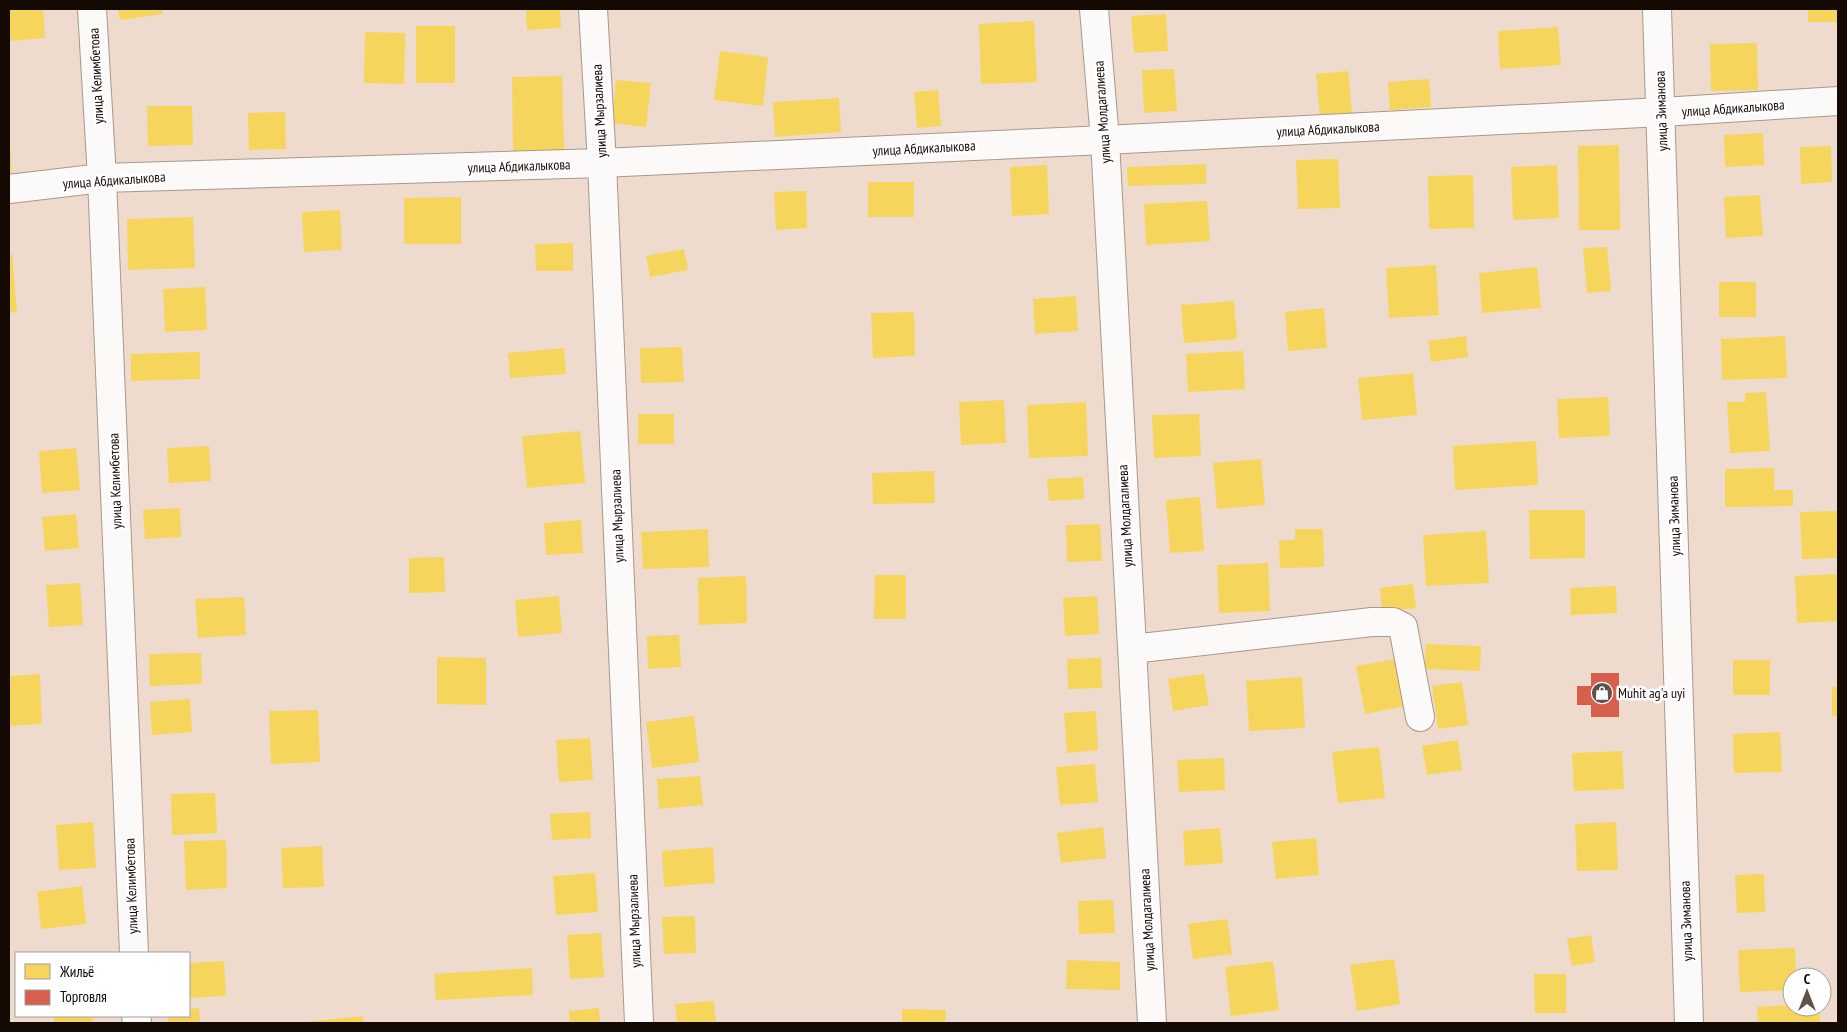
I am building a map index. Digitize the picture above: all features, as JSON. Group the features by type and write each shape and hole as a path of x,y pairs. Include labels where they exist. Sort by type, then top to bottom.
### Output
{"street":[{"name":"улица Келимбетова","path":"92,9 102,178 134,952"},
{"name":"улица Мырзалиева","path":"593,9 602,163 639,1023"},
{"name":"улица Молдагалиева","path":"1094,9 1105,140 1152,1023"},
{"name":"улица Зиманова","path":"1657,9 1662,112 1689,1023"},
{"name":"улица Абдикалыкова","path":"9,189 102,178 602,163 1105,140 1662,112 1838,101"},
{"path":"1132,649 1372,622 1393,622 1403,627 1420,717"}],"building: Жильё":[{"path":"9,9 43,9 45,38 10,41"},
{"path":"118,9 162,9 163,14 120,20"},
{"path":"526,9 560,9 561,28 527,30"},
{"path":"1808,9 1838,9 1838,22 1808,22"},
{"path":"1166,14 1168,51 1134,53 1131,16"},
{"path":"1034,21 1037,82 981,84 979,24"},
{"path":"416,26 455,26 455,83 416,83"},
{"path":"1558,27 1561,65 1500,69 1498,31"},
{"path":"365,32 405,33 404,84 364,83"},
{"path":"1757,43 1758,90 1711,91 1710,44"},
{"path":"720,51 768,57 763,106 714,100"},
{"path":"1174,69 1177,111 1144,113 1142,70"},
{"path":"1348,71 1352,114 1320,117 1316,74"},
{"path":"562,76 564,150 513,151 512,77"},
{"path":"1429,79 1431,107 1390,110 1388,82"},
{"path":"616,80 651,83 646,127 612,123"},
{"path":"938,90 941,126 917,128 914,92"},
{"path":"839,98 841,132 775,137 773,102"},
{"path":"147,106 192,106 193,145 148,146"},
{"path":"285,112 286,149 249,150 248,113"},
{"path":"1763,133 1764,165 1725,167 1724,135"},
{"path":"10,143 12,173 9,173"},
{"path":"1619,145 1620,230 1579,230 1578,146"},
{"path":"1831,146 1832,182 1801,184 1800,147"},
{"path":"1338,159 1340,208 1298,209 1296,160"},
{"path":"1206,164 1206,184 1128,186 1127,167"},
{"path":"1047,165 1049,214 1012,216 1010,167"},
{"path":"1557,165 1559,218 1513,220 1511,167"},
{"path":"1473,175 1474,228 1429,229 1428,176"},
{"path":"868,182 914,182 914,217 868,217"},
{"path":"806,191 807,228 776,230 774,192"},
{"path":"1760,195 1763,236 1726,238 1724,197"},
{"path":"461,197 461,244 404,244 404,198"},
{"path":"1207,201 1210,241 1146,245 1144,204"},
{"path":"340,210 342,250 304,252 302,212"},
{"path":"193,217 195,268 128,270 127,219"},
{"path":"573,243 573,271 536,271 535,244"},
{"path":"1607,247 1611,291 1587,293 1583,248"},
{"path":"684,249 688,270 650,277 646,256"},
{"path":"12,254 17,312 9,313 9,255"},
{"path":"1436,265 1439,315 1389,318 1386,268"},
{"path":"1537,267 1541,308 1482,313 1479,273"},
{"path":"1719,282 1756,282 1756,317 1719,317"},
{"path":"205,287 207,330 165,332 163,289"},
{"path":"1076,296 1078,331 1035,334 1033,299"},
{"path":"1234,301 1237,339 1184,343 1181,305"},
{"path":"1324,308 1327,348 1288,351 1285,312"},
{"path":"914,312 915,356 873,358 871,313"},
{"path":"1466,336 1468,357 1431,362 1428,341"},
{"path":"1785,336 1787,378 1722,380 1721,339"},
{"path":"682,347 684,382 641,383 640,348"},
{"path":"564,348 566,374 510,378 508,353"},
{"path":"1243,351 1245,389 1188,392 1186,354"},
{"path":"200,352 200,379 131,381 131,354"},
{"path":"1413,373 1417,415 1362,420 1358,378"},
{"path":"1766,392 1770,451 1730,453 1727,402 1745,402 1745,393"},
{"path":"1608,397 1610,436 1559,438 1557,399"},
{"path":"1004,400 1006,443 961,445 959,402"},
{"path":"1086,402 1088,456 1029,458 1027,405"},
{"path":"638,414 674,414 674,444 638,444"},
{"path":"1199,414 1201,456 1154,458 1152,415"},
{"path":"580,431 585,483 527,488 522,436"},
{"path":"1536,441 1538,485 1455,490 1453,446"},
{"path":"209,446 211,481 169,483 167,448"},
{"path":"76,448 80,490 42,493 39,451"},
{"path":"1261,459 1265,505 1217,509 1213,463"},
{"path":"1774,468 1774,490 1793,490 1793,506 1725,507 1725,469"},
{"path":"934,471 935,503 873,504 872,473"},
{"path":"1083,477 1084,499 1049,501 1047,479"},
{"path":"1200,497 1204,551 1170,553 1166,500"},
{"path":"180,508 181,537 145,539 143,510"},
{"path":"1529,510 1585,510 1585,558 1530,559"},
{"path":"1838,511 1838,558 1802,559 1800,512"},
{"path":"76,514 79,548 45,551 42,517"},
{"path":"581,520 583,553 546,555 544,523"},
{"path":"1100,524 1102,561 1067,562 1066,525"},
{"path":"708,529 709,567 643,569 641,532"},
{"path":"1295,529 1323,529 1324,567 1280,568 1279,540 1295,540"},
{"path":"1486,531 1489,583 1426,586 1423,535"},
{"path":"444,557 445,592 409,593 409,558"},
{"path":"1268,563 1270,611 1219,613 1217,565"},
{"path":"1838,574 1838,621 1797,623 1795,576"},
{"path":"875,575 906,575 906,619 874,619"},
{"path":"746,576 747,623 699,625 698,578"},
{"path":"80,583 83,625 49,627 46,585"},
{"path":"1413,584 1416,608 1382,612 1380,588"},
{"path":"1616,586 1617,613 1571,615 1570,588"},
{"path":"559,596 562,633 518,637 515,600"},
{"path":"1097,596 1099,634 1065,636 1063,598"},
{"path":"244,597 246,635 198,638 195,599"},
{"path":"679,635 681,667 648,669 647,636"},
{"path":"1426,644 1481,646 1480,671 1424,669"},
{"path":"201,653 202,684 150,686 149,654"},
{"path":"437,657 486,658 486,705 437,704"},
{"path":"1101,658 1102,688 1068,689 1067,659"},
{"path":"1396,659 1405,706 1365,714 1356,666"},
{"path":"1733,660 1770,660 1770,695 1733,695"},
{"path":"40,674 42,724 9,726 9,676"},
{"path":"1204,674 1209,705 1173,711 1168,679"},
{"path":"1302,677 1305,728 1249,731 1246,681"},
{"path":"1462,682 1468,725 1438,729 1432,686"},
{"path":"1832,687 1838,687 1838,716 1832,716"},
{"path":"190,699 192,732 152,735 150,702"},
{"path":"318,710 320,762 271,764 269,711"},
{"path":"1096,711 1098,750 1067,753 1064,713"},
{"path":"694,716 699,762 652,768 646,722"},
{"path":"1780,732 1782,772 1734,773 1733,734"},
{"path":"590,738 593,780 559,782 556,740"},
{"path":"1458,740 1462,770 1427,775 1422,746"},
{"path":"1379,747 1385,798 1338,803 1332,752"},
{"path":"1622,751 1624,789 1574,791 1572,753"},
{"path":"1224,758 1225,790 1179,792 1177,760"},
{"path":"1095,764 1098,802 1060,805 1056,767"},
{"path":"700,776 703,805 659,809 657,779"},
{"path":"215,793 217,833 172,835 171,794"},
{"path":"590,812 591,838 552,840 550,814"},
{"path":"93,822 96,868 59,870 56,825"},
{"path":"1616,822 1618,870 1577,871 1575,824"},
{"path":"1103,827 1106,858 1061,863 1057,833"},
{"path":"1220,828 1223,863 1185,866 1183,831"},
{"path":"1316,838 1319,875 1276,879 1272,842"},
{"path":"226,840 227,888 186,890 184,841"},
{"path":"322,846 324,887 283,888 281,848"},
{"path":"713,847 715,883 664,887 662,851"},
{"path":"595,873 598,912 556,915 553,876"},
{"path":"1764,874 1765,912 1737,913 1735,875"},
{"path":"82,886 86,924 41,929 37,892"},
{"path":"1113,900 1115,933 1079,934 1078,901"},
{"path":"695,916 696,953 664,954 662,917"},
{"path":"1227,919 1232,954 1193,959 1188,924"},
{"path":"601,933 604,977 570,979 567,935"},
{"path":"1591,935 1595,962 1572,966 1567,939"},
{"path":"1795,948 1796,967 1782,967 1782,990 1740,992 1738,950"},
{"path":"1394,959 1400,1004 1357,1011 1350,965"},
{"path":"1067,960 1120,962 1120,990 1066,989"},
{"path":"224,961 226,996 190,998 190,963"},
{"path":"1273,961 1279,1010 1231,1016 1225,967"},
{"path":"532,968 533,995 436,1000 434,974"},
{"path":"1534,974 1566,974 1566,1013 1535,1013"},
{"path":"714,1001 716,1023 677,1023 675,1004"},
{"path":"1782,1006 1782,1017 1820,1017 1820,1023 1758,1023 1757,1007"},
{"path":"199,1008 200,1023 168,1023 167,1017 190,1017 190,1009"},
{"path":"599,1008 600,1023 570,1023 569,1011"},
{"path":"902,1009 946,1010 945,1023 902,1023"},
{"path":"363,1016 363,1023 307,1023 307,1022"},
{"path":"54,1017 92,1017 93,1023 54,1023"}],"building: Торговля":[{"path":"1591,673 1619,673 1619,717 1591,717 1591,705 1577,705 1577,686 1591,686"}],"place":[{"name":"Muhit ag'a uyi","path":"1602,693"}]}
